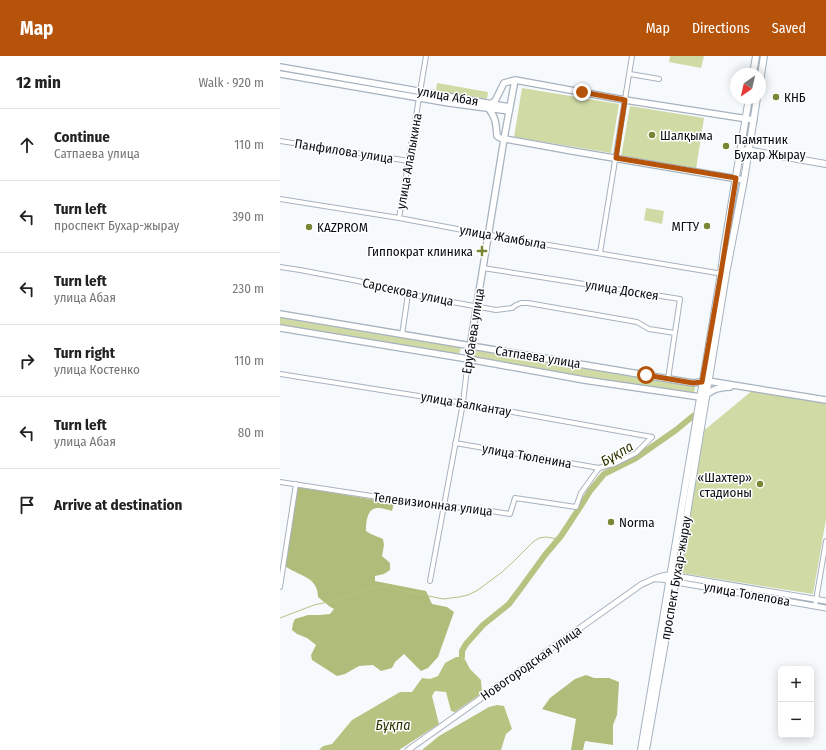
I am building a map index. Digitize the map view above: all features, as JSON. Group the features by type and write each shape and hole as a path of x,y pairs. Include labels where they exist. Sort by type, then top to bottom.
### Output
{"main road":[{"path":"755,68 756,56"},
{"path":"762,68 764,56"},
{"name":"улица Абая","path":"280,67 420,91 489,106"},
{"name":"улица Абая","path":"280,74 449,103 489,106 495,100 504,83 515,80"},
{"path":"515,80 625,100 754,120"},
{"name":"Ерубаева улица","path":"468,359 515,80"},
{"name":"проспект Бухар-жырау","path":"646,750 646,736 723,274 736,178 749,104"},
{"name":"проспект Бухар-жырау","path":"723,274 744,180 756,104"},
{"name":"улица Абая","path":"489,106 495,118 497,136 504,139"},
{"path":"489,106 509,109"},
{"path":"504,139 744,180"},
{"path":"741,149 826,164"},
{"name":"Сатпаева улица","path":"280,314 693,383 705,382 826,400"},
{"name":"Сатпаева улица","path":"280,328 584,380 703,396"},
{"path":"703,396 714,390 736,386"},
{"name":"проспект Бухар-жырау","path":"641,750 646,736"}],"street":[{"name":"улица Алалыкина","path":"399,218 426,56"},
{"path":"600,253 632,56"},
{"path":"630,74 659,79"},
{"name":"Панфилова улица","path":"280,141 408,162"},
{"name":"улица Жамбыла","path":"280,199 723,274"},
{"name":"Сарсекова улица","path":"280,267 358,281 408,294 496,310 512,308 521,303 528,303 637,322 650,329 675,333"},
{"name":"улица Доскея","path":"483,268 680,299 668,379"},
{"path":"402,334 408,294"},
{"name":"Ерубаева улица","path":"430,581 463,403 468,359"},
{"name":"улица Балкантау","path":"280,374 463,403 652,438 636,453 616,463 600,468"},
{"name":"улица Тюленина","path":"455,443 600,468"},
{"name":"Телевизионная улица","path":"280,482 437,506 478,509 510,514 515,498 576,507 581,493 600,468"},
{"path":"280,587 296,484"},
{"path":"815,606 826,541"},
{"name":"Новогородская улица","path":"408,750 642,584 658,576 673,579"},
{"name":"улица Толепова","path":"673,579 826,601"},
{"name":"улица Толепова","path":"673,579 826,608"}],"shaded area":[{"path":"670,56 704,56 701,68 669,62"},
{"path":"437,83 488,92 487,99 436,91"},
{"path":"522,88 619,104 611,153 514,137"},
{"path":"630,106 704,118 696,169 621,157"},
{"path":"646,208 664,211 662,224 644,220"},
{"path":"280,317 461,347 459,355 280,326"},
{"path":"475,350 695,387 694,395 473,358"},
{"name":"«Шахтер» стадионы","path":"753,390 826,403 826,519 813,594 681,573 702,431"},
{"path":"298,487 394,503 392,511 382,508 375,508 370,512 367,520 366,531 383,539 384,545 382,556 390,563 390,570 384,574 375,576 375,581 426,591 432,604 447,607 454,612 438,657 428,668 421,671 404,654 395,662 392,668 381,671 373,665 359,666 345,674 337,676 312,660 311,655 316,645 292,630 293,623 295,619 308,615 330,614 334,609 318,597 315,585 311,581 285,566"},
{"path":"586,675 594,678 609,678 619,682 617,715 613,725 613,745 585,741 583,750 571,750 576,719 542,709 550,698 575,679"}],"water":[{"name":"Бұқпа","path":"456,657 463,658 481,680 482,693 455,712 451,711 446,692 435,691 432,696 439,724 399,750 319,750 323,746 332,744 352,720 400,692 412,692 422,678 430,679 438,676 445,663"},
{"path":"497,705 504,706 512,729 506,734 501,750 422,750 439,736 489,707"}],"waterway":[{"name":"Бұқпа","path":"462,657 462,651 466,644 483,625 509,604 561,536 590,491 604,474 636,458 693,416"},
{"path":"280,618 314,605 337,600 381,586 443,599 468,595 478,590 502,572 539,538 546,537 558,539"}],"place":[{"name":"КНБ","path":"776,97"},
{"name":"Шалқыма","path":"652,135"},
{"name":"Памятник Бухар Жырау","path":"726,146"},
{"name":"МГТУ","path":"707,226"},
{"name":"KAZPROM","path":"309,227"},
{"name":"Гиппократ клиника","path":"482,251"},
{"name":"«Шахтер» стадионы","path":"760,484"},
{"name":"Norma","path":"611,522"}],"route":[{"path":"582,92 625,100 616,158 736,178 702,382 693,383 646,375"}]}
